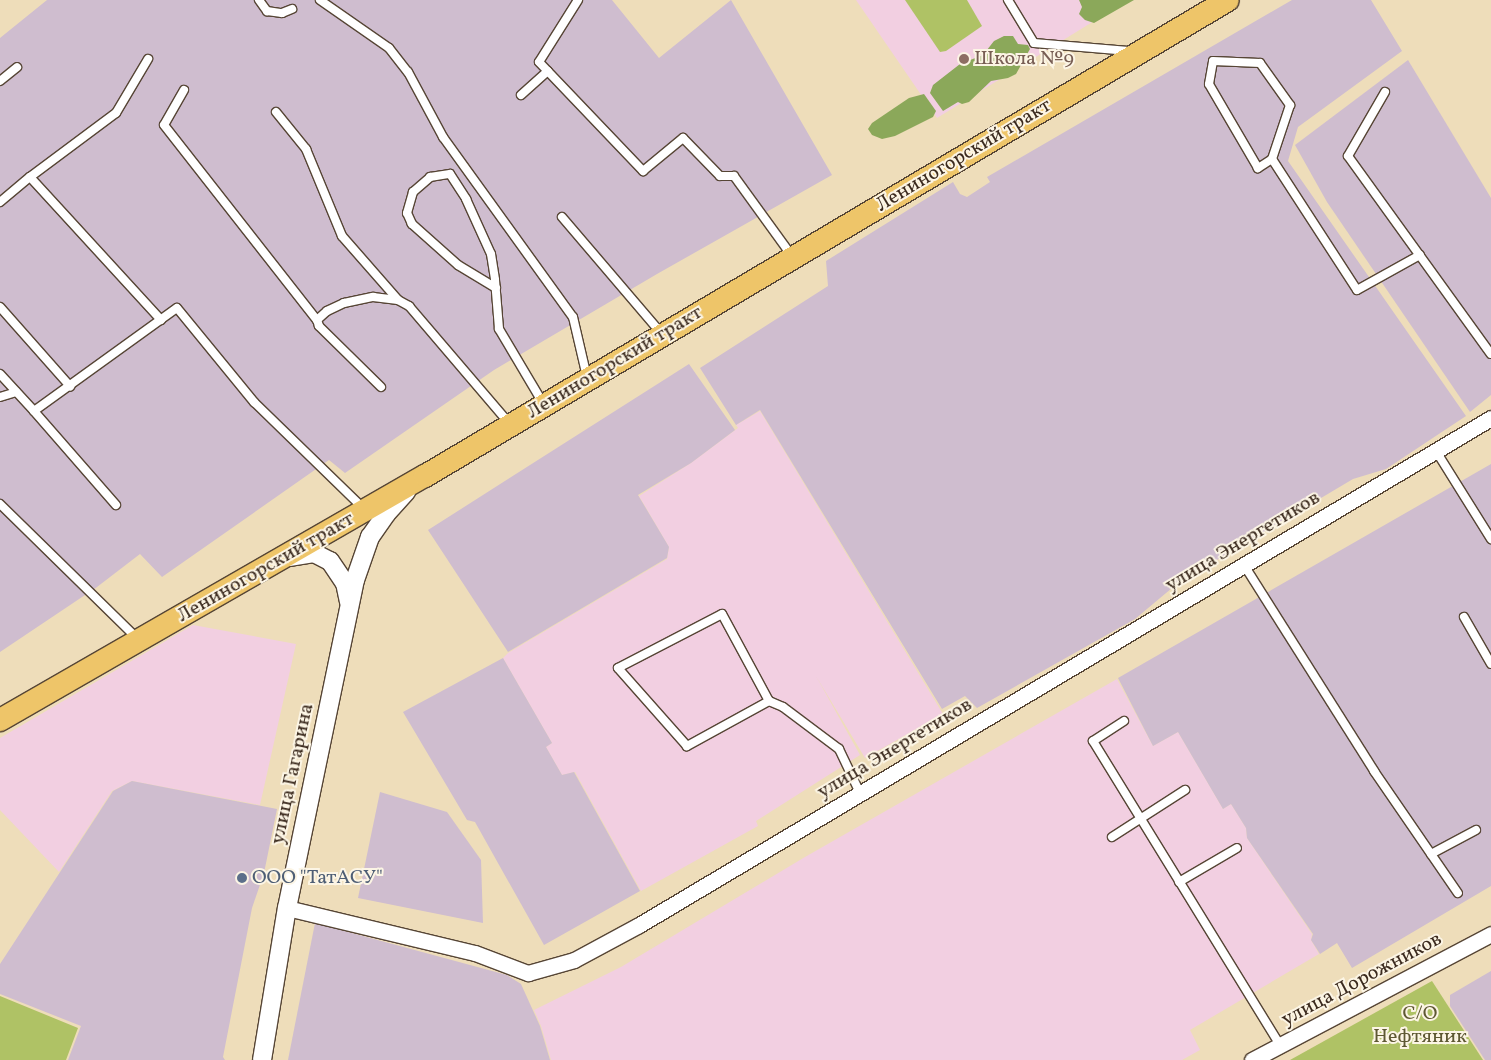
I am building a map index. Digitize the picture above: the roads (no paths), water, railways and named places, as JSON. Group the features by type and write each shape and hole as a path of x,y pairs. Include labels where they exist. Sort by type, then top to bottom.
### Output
{"main road":[{"name":"Лениногорский тракт","path":"0,720 140,642 425,476 1228,0"}],"street":[{"name":"улица Энергетиков","path":"287,908 476,952 528,973 574,960 860,793 1491,418"},
{"name":"улица Гагарина","path":"262,1060 287,908 358,569 370,537 391,508 425,476"},
{"name":"улица Гагарина","path":"282,559 298,554 314,553 330,562 345,583 349,603 348,615"},
{"name":"улица Дорожников","path":"1252,1060 1491,934"}],"lane":[{"path":"259,0 267,11 282,13 292,8"},
{"path":"320,0 389,48 408,72 443,137 573,317 588,379"},
{"path":"578,0 539,62 643,171 683,138 720,176 734,176 793,257"},
{"path":"1008,0 1034,43 1139,52"},
{"path":"0,202 30,177 116,113 148,60"},
{"path":"1213,61 1260,63 1290,105 1272,159 1258,168 1209,84 1213,61"},
{"path":"0,81 17,68"},
{"path":"522,95 548,71"},
{"path":"184,90 164,125 317,320 319,326 381,387"},
{"path":"1385,92 1348,156 1491,354"},
{"path":"276,112 306,149 342,236 398,300 409,306 511,425"},
{"path":"1272,159 1357,290 1420,255"},
{"path":"496,288 458,265 412,224 407,213 413,192 430,177 450,174 466,199 491,254 496,288 499,329 544,405"},
{"path":"30,177 161,320"},
{"path":"562,217 662,335"},
{"path":"317,320 327,311 344,303 373,297 398,300"},
{"path":"0,307 70,386"},
{"path":"34,411 177,308 254,402 365,510"},
{"path":"0,374 116,505"},
{"path":"0,397 16,392"},
{"path":"1436,450 1491,539"},
{"path":"0,504 140,642"},
{"path":"1244,565 1374,771 1458,893"},
{"path":"769,701 688,746 618,668 722,614 769,701 783,708 838,749 860,793"},
{"path":"1464,617 1491,664"},
{"path":"1124,721 1093,741 1280,1045"},
{"path":"1112,837 1185,790"},
{"path":"1431,854 1476,830"},
{"path":"1180,882 1238,848"}],"place":[{"name":"Школа №9","path":"964,59"},
{"name":"ООО \"ТатАСУ\"","path":"242,878"}],"park label":[{"name":"С/О Нефтяник","path":"1420,1026"}]}
